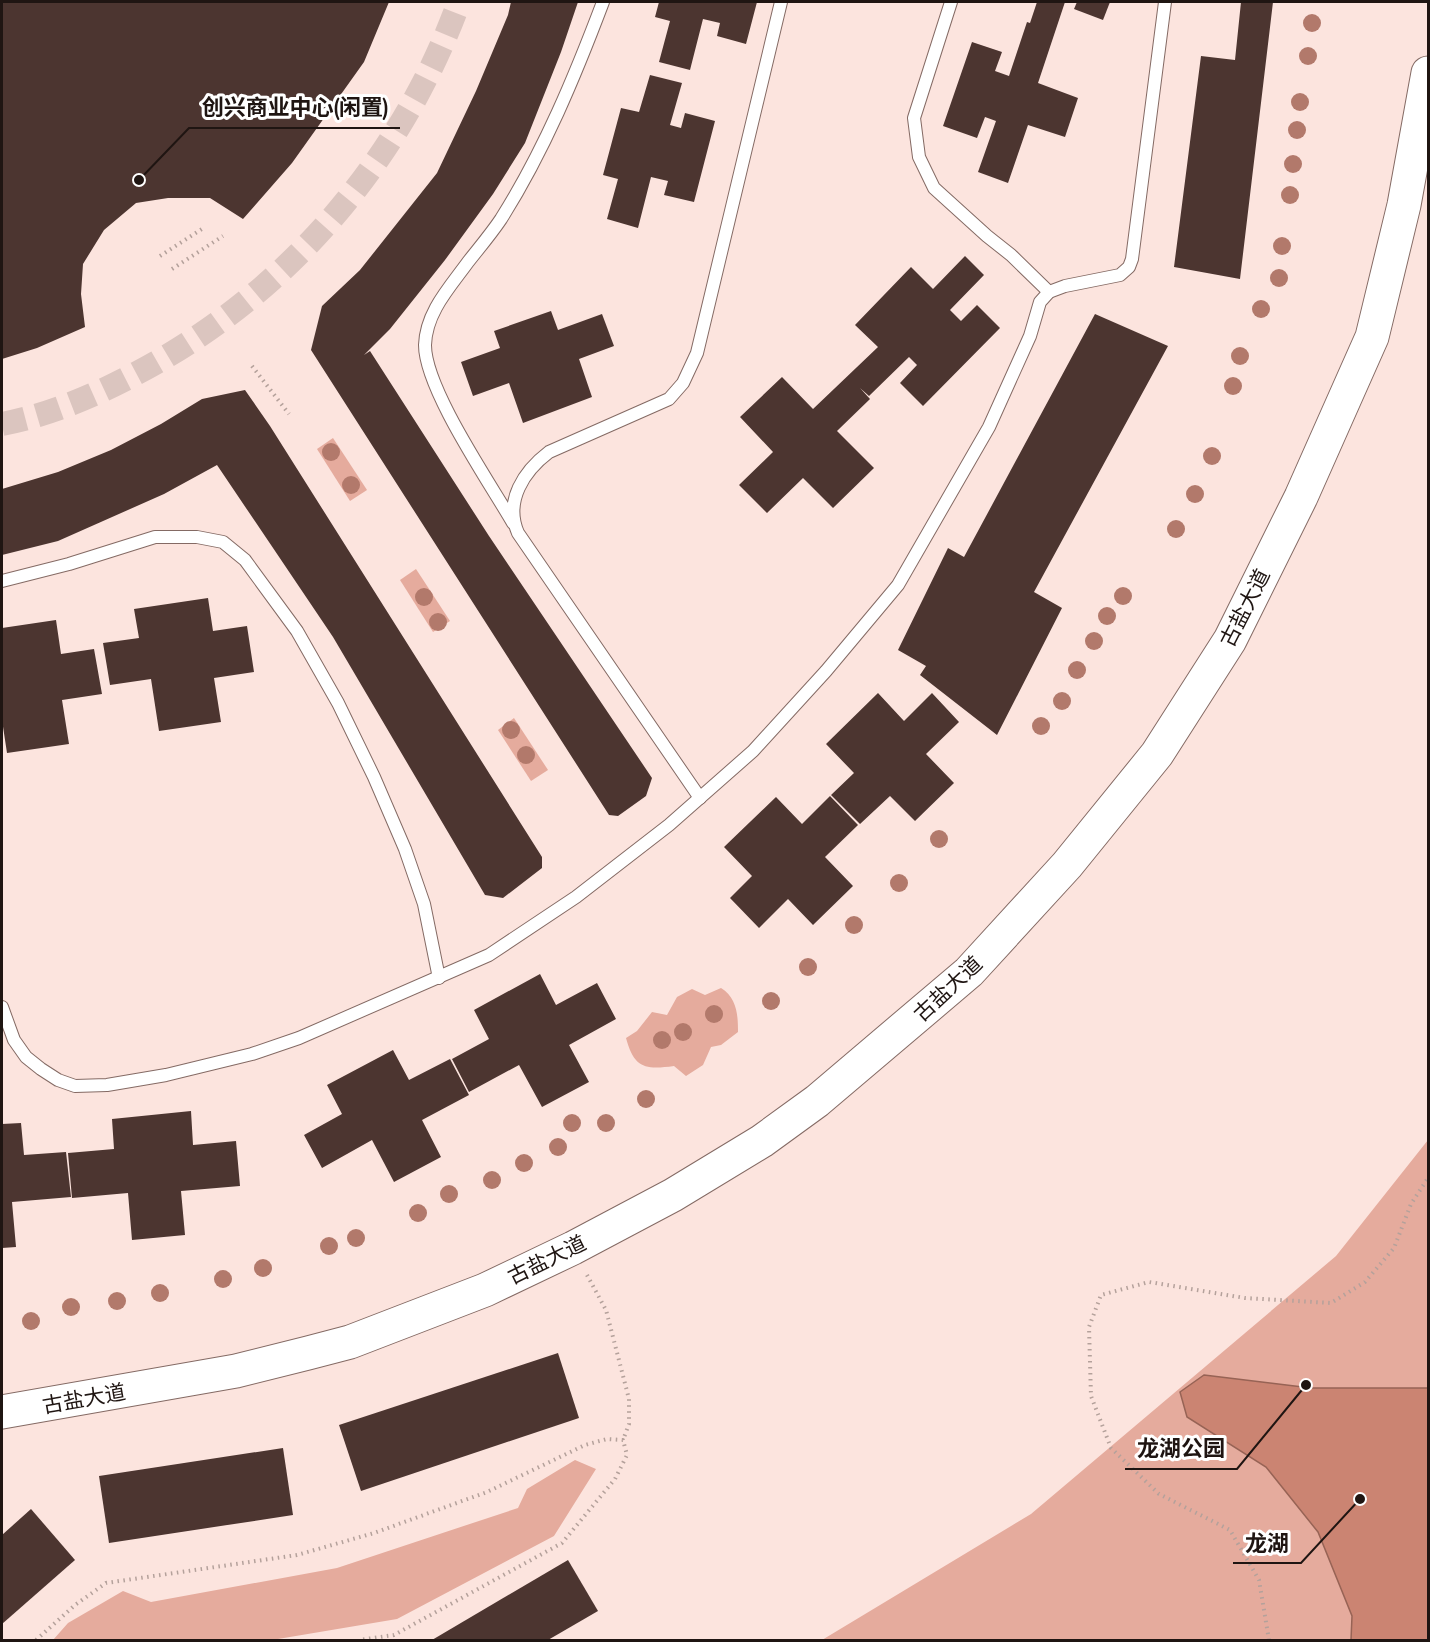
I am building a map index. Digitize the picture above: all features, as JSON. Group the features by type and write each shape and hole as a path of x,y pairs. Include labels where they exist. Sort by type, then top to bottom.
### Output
{"street":[{"name":"古盐大道","path":"2,1412 236,1371 350,1342 485,1290 573,1248 673,1194 762,1141 818,1101 969,972 1067,865 1157,754 1230,640 1301,497 1372,337 1404,205 1428,73"}],"lane":[{"path":"603,2 578,69 546,138 501,219 440,299 428,327 425,347 431,372 444,405 518,533 700,798"},
{"path":"513,523 516,491 524,476 535,463 549,452 669,399 683,383 696,353 781,2"},
{"path":"951,2 914,118 919,157 934,188 961,214 1011,255 1049,292"},
{"path":"2,1014 14,1040 26,1057 57,1080 75,1086 107,1085 166,1075 252,1054 299,1038 489,955 566,903 669,825 753,751 826,671 898,585 989,427 1030,336 1041,302 1049,292 1065,286 1120,275 1129,267 1132,259 1165,2"},
{"path":"2,581 69,564 155,537 197,537 223,542 245,561 297,631 338,704 374,777 405,849 424,904 439,978"}],"path":[{"path":"160,256 205,227"},
{"path":"172,269 223,236"},
{"path":"252,366 289,414"},
{"path":"1269,1641 1259,1580 1230,1530 1159,1494 1111,1448 1092,1396 1089,1327 1101,1295 1149,1282 1245,1298 1331,1303 1365,1282 1394,1248 1411,1204 1428,1178"},
{"path":"359,1641 394,1635 562,1543 615,1479 627,1455 623,1440 629,1424 629,1399 606,1310 573,1248"},
{"path":"36,1641 75,1605 106,1583 297,1555 374,1533 487,1492 585,1445 607,1439 623,1440"}],"shaded area":[{"path":"333,438 367,490 350,501 317,449"},
{"path":"416,569 450,621 433,632 400,580"},
{"path":"514,718 548,770 531,781 498,730"},
{"path":"721,988 733,1002 737,1013 738,1032 721,1045 711,1047 703,1065 686,1076 674,1066 655,1068 642,1065 637,1061 626,1038 637,1031 652,1012 667,1015 677,997 692,989 705,995"},
{"path":"1428,1140 1428,1640 822,1640 1031,1514 1336,1256"},
{"path":"1204,1375 1311,1388 1428,1388 1428,1640 1351,1640 1352,1616 1318,1532 1266,1467 1187,1417 1180,1392"},
{"path":"575,1460 596,1469 554,1536 397,1619 272,1640 53,1640 68,1623 123,1591 151,1602 337,1568 518,1508 527,1489"}],"building":[{"path":"2,2 389,2 364,62 292,163 243,219 210,198 168,198 136,203 104,230 83,264 81,294 85,327 37,348 2,359"},
{"path":"511,2 578,2 525,143 493,194 445,260 390,329 364,355 370,351 489,536 652,778 646,796 618,816 609,815 311,350 322,306 360,270 437,173 476,91 508,15"},
{"path":"659,2 757,2 746,44 717,36 720,23 703,19 690,70 659,62 670,21 655,17"},
{"path":"1037,2 1065,2 1038,83 1078,98 1065,137 1028,125 1008,183 978,172 996,121 985,117 977,138 943,126 972,42 1002,52 995,71 1009,76 1027,22 1030,23"},
{"path":"1077,2 1110,2 1103,20 1074,9"},
{"path":"1241,2 1273,2 1240,279 1174,267 1201,56 1235,60"},
{"path":"650,75 682,83 670,125 681,128 685,113 715,121 694,202 664,195 668,181 651,177 638,228 607,219 618,179 603,175 621,108 639,112"},
{"path":"965,256 984,275 950,310 961,321 977,305 1000,328 923,406 900,383 917,365 909,357 869,396 860,388 870,399 837,431 874,468 833,508 803,478 767,513 739,485 773,452 740,417 782,377 813,409 878,347 855,325 911,267 933,289"},
{"path":"551,311 558,330 602,314 614,346 579,359 592,397 523,423 509,383 473,396 461,362 500,348 494,331"},
{"path":"1095,314 1168,346 1034,592 1062,608 997,735 920,675 926,666 898,650 948,548 964,557"},
{"path":"245,390 542,857 542,868 503,898 485,895 333,637 217,465 164,494 58,541 2,555 2,489 58,472 111,450 202,399"},
{"path":"208,598 213,631 247,626 254,672 214,678 221,722 159,731 151,679 110,685 103,643 139,638 134,609"},
{"path":"56,620 61,654 94,649 102,694 62,700 69,744 7,753 2,720 2,628"},
{"path":"878,693 904,721 932,693 959,722 926,754 954,783 915,821 890,796 860,824 831,795 854,773 826,744"},
{"path":"830,796 858,825 825,857 853,886 813,925 788,899 759,928 730,898 752,876 724,847 776,797 802,824"},
{"path":"540,974 556,1005 597,983 616,1019 569,1045 589,1082 542,1107 519,1065 469,1092 452,1059 489,1039 474,1010"},
{"path":"393,1050 409,1080 450,1059 469,1095 422,1120 441,1157 394,1182 372,1140 322,1168 304,1135 342,1114 327,1085"},
{"path":"191,1111 193,1145 236,1141 240,1186 181,1191 185,1235 132,1240 128,1193 72,1198 68,1153 114,1149 112,1119"},
{"path":"21,1123 24,1155 66,1152 71,1197 12,1202 16,1247 2,1248 2,1124"},
{"path":"558,1353 579,1418 361,1491 339,1425"},
{"path":"283,1448 293,1515 109,1543 99,1476"},
{"path":"31,1509 75,1560 2,1624 2,1535"},
{"path":"568,1560 598,1611 548,1640 432,1640"}],"tunnel":[{"path":"2,424 71,404 137,373 192,341 242,304 290,263 332,217 371,168 405,116 435,60 459,2"}],"place":[{"name":"创兴商业中心(闲置)","path":"139,180"},
{"name":"龙湖公园","path":"1306,1385"},
{"name":"龙湖","path":"1360,1499"}]}
